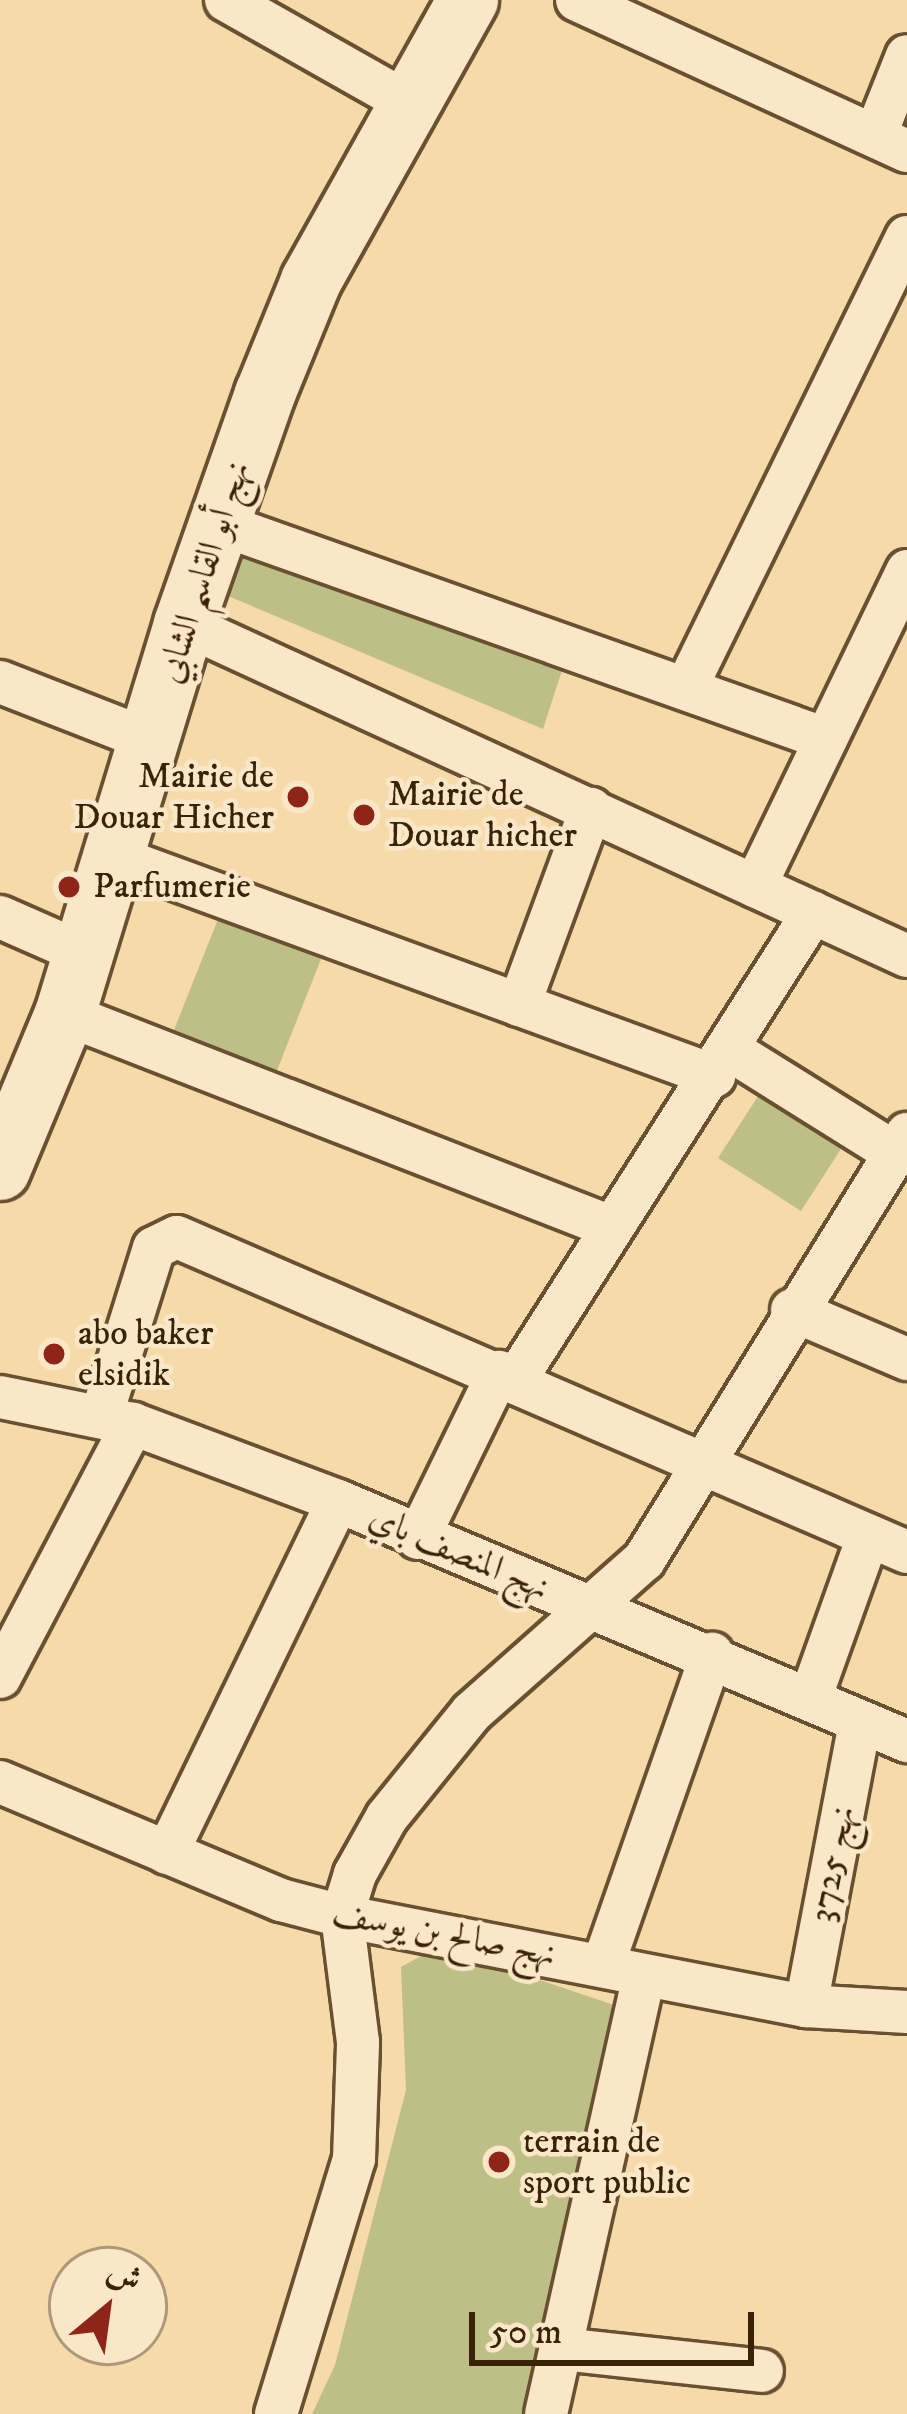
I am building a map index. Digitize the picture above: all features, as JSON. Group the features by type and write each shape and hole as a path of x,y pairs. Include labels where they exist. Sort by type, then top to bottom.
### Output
{"street":[{"path":"226,0 410,104"},
{"name":"نهج أبو القاسم الشابي","path":"2,1158 65,1014 217,524 311,281 468,0"},
{"path":"577,0 891,143 907,56"},
{"path":"687,686 907,237"},
{"path":"217,524 687,686 826,740"},
{"path":"755,886 907,572"},
{"path":"184,625 907,956"},
{"path":"0,682 151,741"},
{"path":"520,1005 591,809"},
{"path":"115,857 520,1005 722,1063 901,1144 792,1310 704,1463 626,1584 587,1608 472,1712 423,1768 355,1874 342,1916 358,2042 354,2159 276,2414"},
{"path":"418,1538 508,1376 722,1063 813,913"},
{"path":"0,917 82,953"},
{"path":"65,1014 611,1227"},
{"path":"0,1677 117,1420 154,1248 167,1236 508,1376 888,1545 810,1699"},
{"path":"792,1310 907,1359"},
{"name":"نهج المنصف باي","path":"2,1402 117,1420 338,1501 587,1608 712,1654 907,1741"},
{"path":"167,1853 338,1501"},
{"path":"603,1965 712,1654"},
{"name":"نهج 3725","path":"806,2006 860,1722"},
{"name":"نهج صالح بن يوسف","path":"0,1782 167,1853 342,1916 806,2006 907,2012"},
{"path":"546,2414 644,1977"},
{"path":"562,2349 762,2371"}],"green space":[{"path":"230,547 566,658 543,729 221,593"},
{"path":"222,909 323,954 274,1078 172,1035"},
{"path":"766,1084 848,1138 801,1211 718,1158"},
{"name":"terrain de sport public","path":"439,1946 614,2005 521,2414 312,2414 335,2365 406,2090 401,1967"}],"place":[{"name":"Mairie de Douar Hicher","path":"298,797"},
{"name":"Mairie de Douar hicher","path":"364,815"},
{"name":"Parfumerie","path":"69,887"},
{"name":"abo baker elsidik","path":"54,1354"},
{"name":"terrain de sport public","path":"499,2162"}]}
